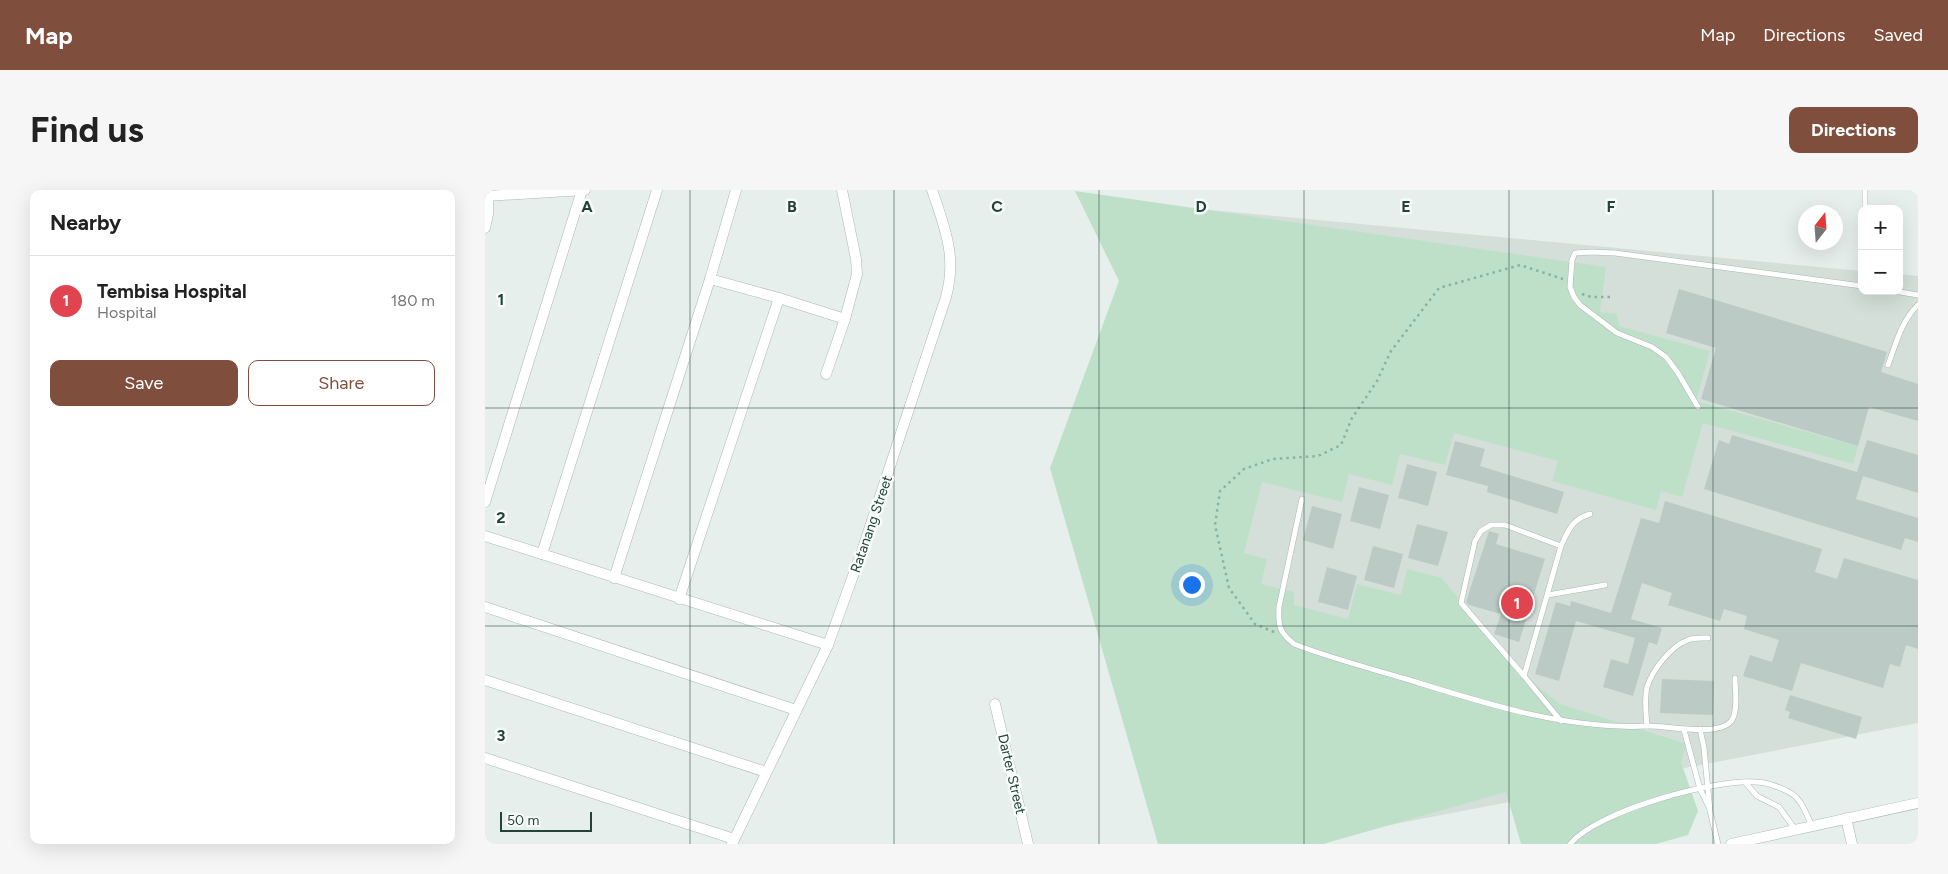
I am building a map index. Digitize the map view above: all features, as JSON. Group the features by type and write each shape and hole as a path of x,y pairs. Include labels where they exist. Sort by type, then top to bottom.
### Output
{"street":[{"path":"485,228 488,214 487,194 584,190 485,502"},
{"path":"542,554 657,190"},
{"path":"614,578 710,279 736,190"},
{"path":"826,374 845,319 857,274 857,259 842,190"},
{"name":"Ratanang Street","path":"733,841 828,645 862,552 950,283 952,268 947,235 933,190"},
{"path":"710,279 845,319"},
{"path":"679,598 779,298"},
{"path":"485,536 828,645"},
{"path":"485,607 796,710"},
{"path":"485,680 766,772"},
{"name":"Darter Street","path":"995,704 1028,844"},
{"path":"485,758 733,841"},
{"path":"1731,844 1918,803"},
{"path":"1845,818 1852,844"}],"lane":[{"path":"1865,190 1865,205"},
{"path":"1698,407 1666,357 1652,347 1617,333 1592,315 1574,297 1570,282 1573,256 1578,252 1592,252 1858,285"},
{"path":"1903,292 1918,295"},
{"path":"1888,366 1904,324 1909,314 1918,305"},
{"path":"1302,499 1279,607 1278,624 1284,636 1294,644 1463,696 1561,721 1598,726 1647,726 1683,730 1726,726 1731,723 1735,712 1735,678"},
{"path":"1524,676 1561,546 1569,529 1576,520 1589,514"},
{"path":"1561,546 1505,525 1491,525 1481,531 1475,541 1461,604 1561,721"},
{"path":"1548,595 1605,585"},
{"path":"1647,726 1647,687 1656,670 1663,660 1682,642 1690,639 1708,638"},
{"path":"1700,729 1711,811 1718,844"},
{"path":"1683,730 1700,789 1711,811"},
{"path":"1745,782 1757,796 1779,807 1795,830"},
{"path":"1571,844 1590,828 1607,819 1662,798 1700,789 1745,782 1770,784 1789,792 1801,803 1812,826"}],"path":[{"path":"1284,636 1255,624 1229,588 1215,525 1220,491 1243,469 1273,459 1318,456 1341,445 1352,418 1377,381 1391,351 1439,288 1520,265 1570,282 1578,292 1591,297 1611,297"}],"shaded area":[{"path":"1168,206 1858,271 1858,295 1903,295 1903,274 1918,276 1918,723 1291,844"}],"green space":[{"path":"1075,191 1606,267 1600,312 1617,314 1619,326 1710,351 1696,401 1858,446 1853,464 1703,423 1682,497 1661,491 1656,510 1552,481 1558,461 1454,433 1445,465 1400,454 1392,485 1349,474 1342,502 1262,482 1244,553 1267,559 1261,584 1294,592 1294,605 1348,619 1357,584 1401,595 1407,569 1442,578 1514,667 1560,704 1687,744 1681,762 1698,811 1688,835 1656,844 1521,844 1506,792 1323,844 1158,844 1050,468 1119,281"}],"building":[{"path":"1679,289 1887,352 1881,372 1918,384 1918,421 1869,407 1858,446 1701,399 1716,348 1666,333"},
{"path":"1732,435 1857,472 1867,440 1918,455 1918,493 1863,476 1856,499 1918,518 1918,542 1905,538 1901,550 1704,489 1719,440 1729,444"},
{"path":"1455,441 1485,449 1480,466 1564,492 1557,514 1487,492 1488,486 1446,475"},
{"path":"1407,464 1437,472 1428,506 1398,498"},
{"path":"1359,487 1389,495 1380,529 1350,521"},
{"path":"1665,501 1822,549 1815,572 1837,579 1844,558 1918,580 1918,649 1906,645 1900,667 1890,664 1883,688 1801,663 1792,691 1743,676 1750,655 1772,662 1779,640 1744,629 1747,616 1724,609 1720,621 1668,605 1672,593 1642,583 1631,619 1662,628 1657,645 1649,642 1633,696 1603,687 1611,659 1628,664 1635,638 1576,621 1559,681 1535,674 1556,602 1570,606 1571,601 1611,613 1641,518 1659,523"},
{"path":"1312,506 1342,514 1333,549 1303,540"},
{"path":"1417,524 1448,532 1438,566 1408,558"},
{"path":"1489,531 1499,534 1496,544 1545,559 1519,642 1494,634 1501,614 1469,605 1466,602"},
{"path":"1373,546 1403,554 1394,588 1364,580"},
{"path":"1327,567 1357,576 1348,610 1318,602"},
{"path":"1662,679 1714,681 1713,715 1660,713"},
{"path":"1790,695 1862,717 1856,739 1788,718 1790,712 1785,710"}],"place":[{"name":"Tembisa Hospital","path":"1517,603"}]}
